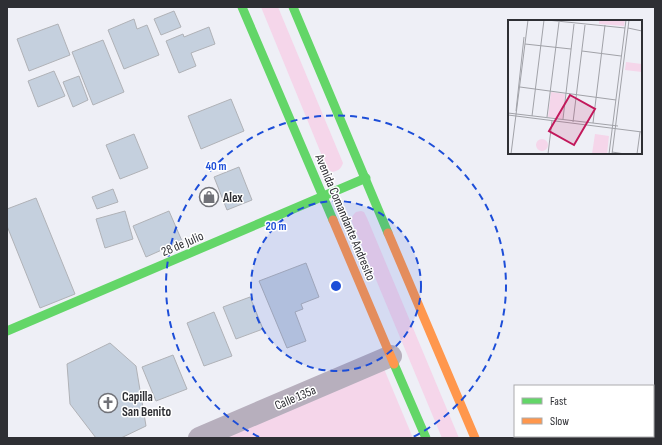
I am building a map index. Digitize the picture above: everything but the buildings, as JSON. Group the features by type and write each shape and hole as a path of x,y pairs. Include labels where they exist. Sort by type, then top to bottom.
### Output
{"main road":[{"name":"Avenida Comandante Andresito","path":"242,7 426,438"},
{"path":"293,7 475,438"},
{"name":"28 de Julio","path":"7,331 366,178"}],"street":[{"name":"Calle 135a","path":"199,438 391,356"}],"shaded area":[{"path":"261,7 278,7 343,163 338,170 332,172 327,168"},
{"path":"361,211 364,212 367,218 459,438 442,438 352,222 352,217 354,214"},
{"path":"382,364 413,438 213,438"}],"traffic: fast":[{"path":"242,7 333,220"},
{"path":"293,7 388,233"},
{"path":"7,331 366,178"},
{"path":"394,364 426,438"}],"traffic: slow":[{"path":"333,220 394,364"},
{"path":"388,233 475,438"}],"place":[{"name":"Alex","path":"209,197"},
{"name":"Capilla San Benito","path":"108,403"}]}
